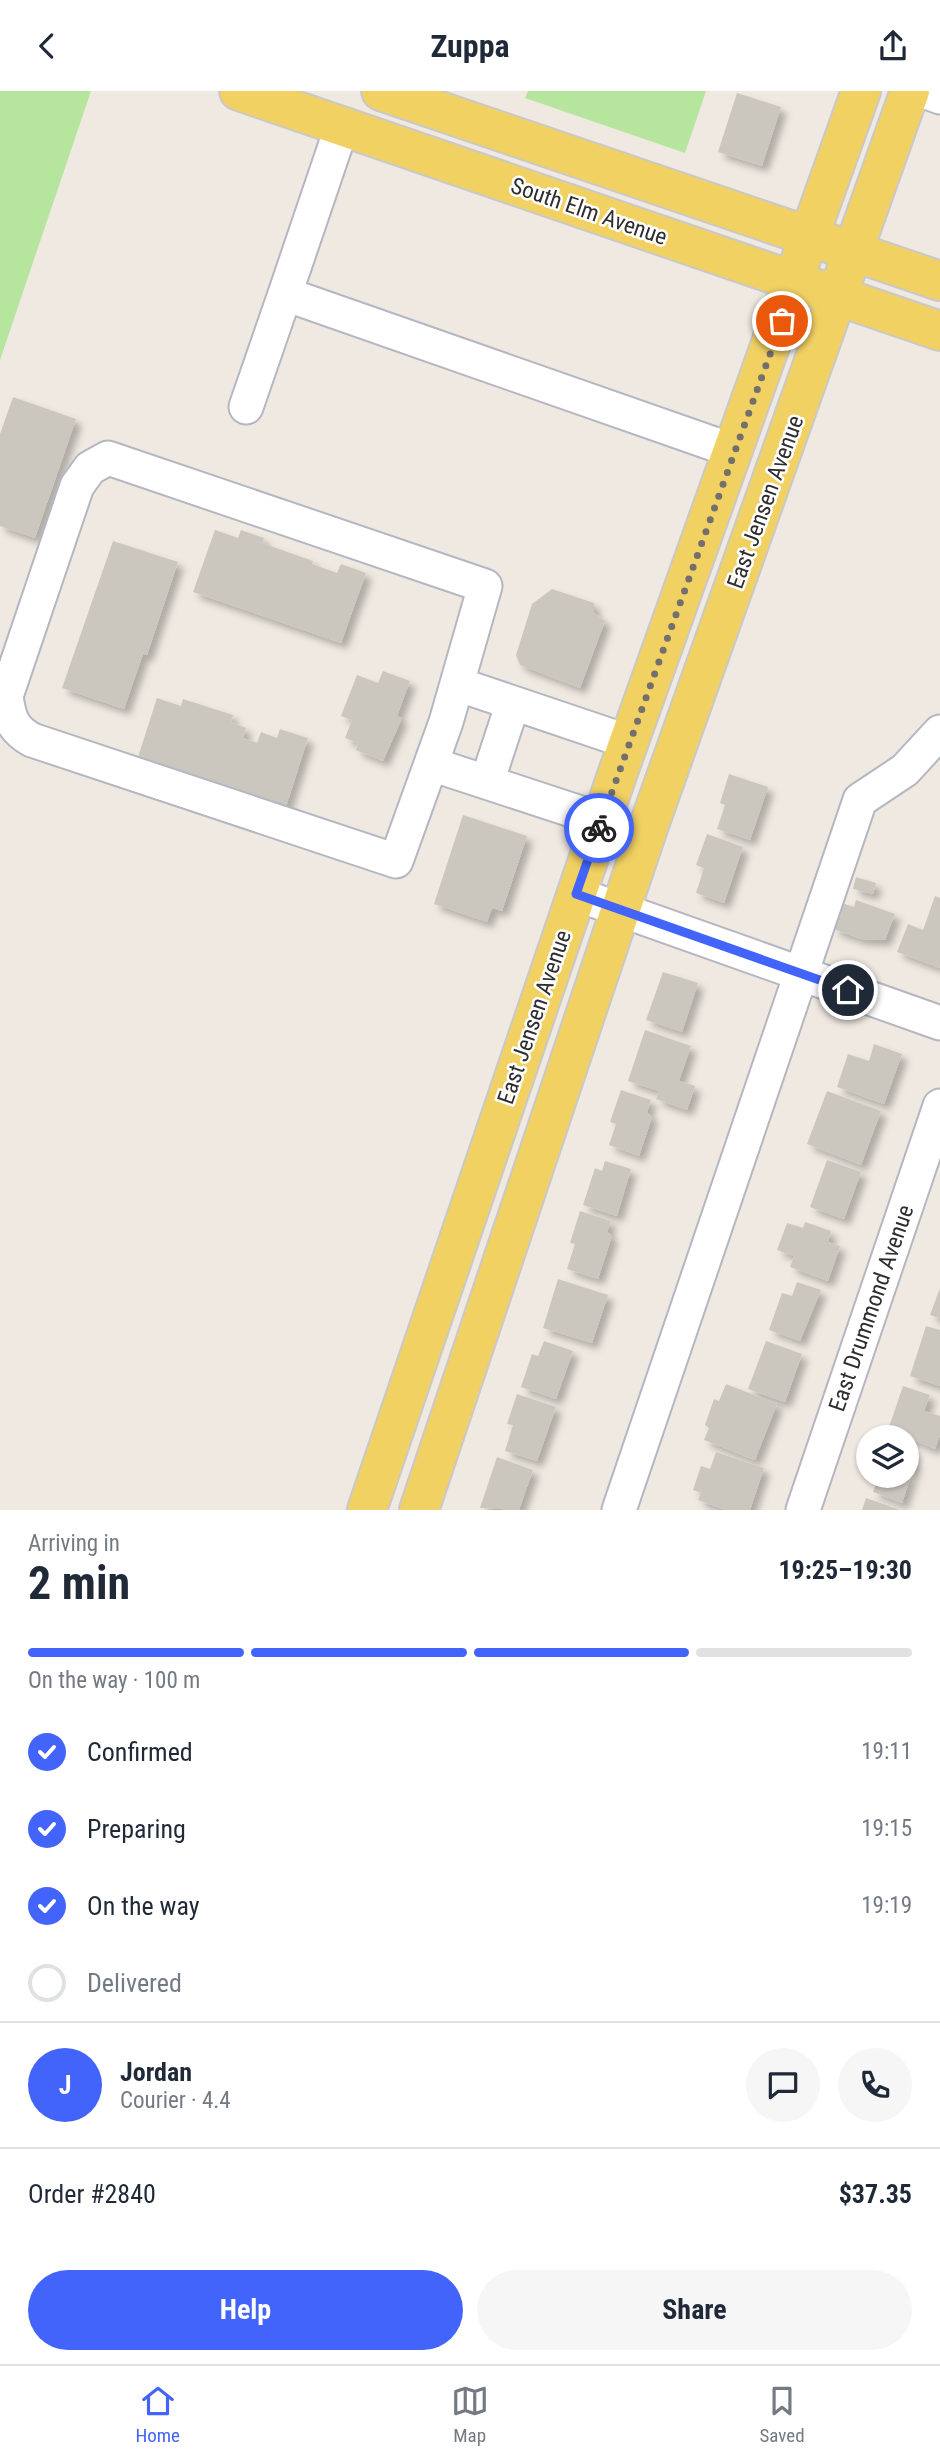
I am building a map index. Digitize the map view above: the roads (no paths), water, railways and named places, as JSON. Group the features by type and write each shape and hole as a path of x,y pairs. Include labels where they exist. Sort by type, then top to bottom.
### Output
{"main road":[{"name":"South Elm Avenue","path":"239,91 940,331"},
{"name":"South Elm Avenue","path":"381,91 940,281"},
{"name":"East Jensen Avenue","path":"367,1510 576,894 796,281 861,91"},
{"name":"East Jensen Avenue","path":"419,1510 620,909 910,91"}],"street":[{"path":"924,91 940,97"},
{"path":"246,407 342,126"},
{"path":"285,294 734,451"},
{"path":"107,458 485,586 431,764 396,861 32,740 17,732 9,717 6,696 77,486 90,468 107,458"},
{"path":"457,684 629,742"},
{"path":"487,782 513,703"},
{"path":"619,1510 860,800 905,770 940,732"},
{"path":"431,764 602,820"},
{"path":"576,894 940,1023"},
{"name":"East Drummond Avenue","path":"803,1510 940,1106"}]}
